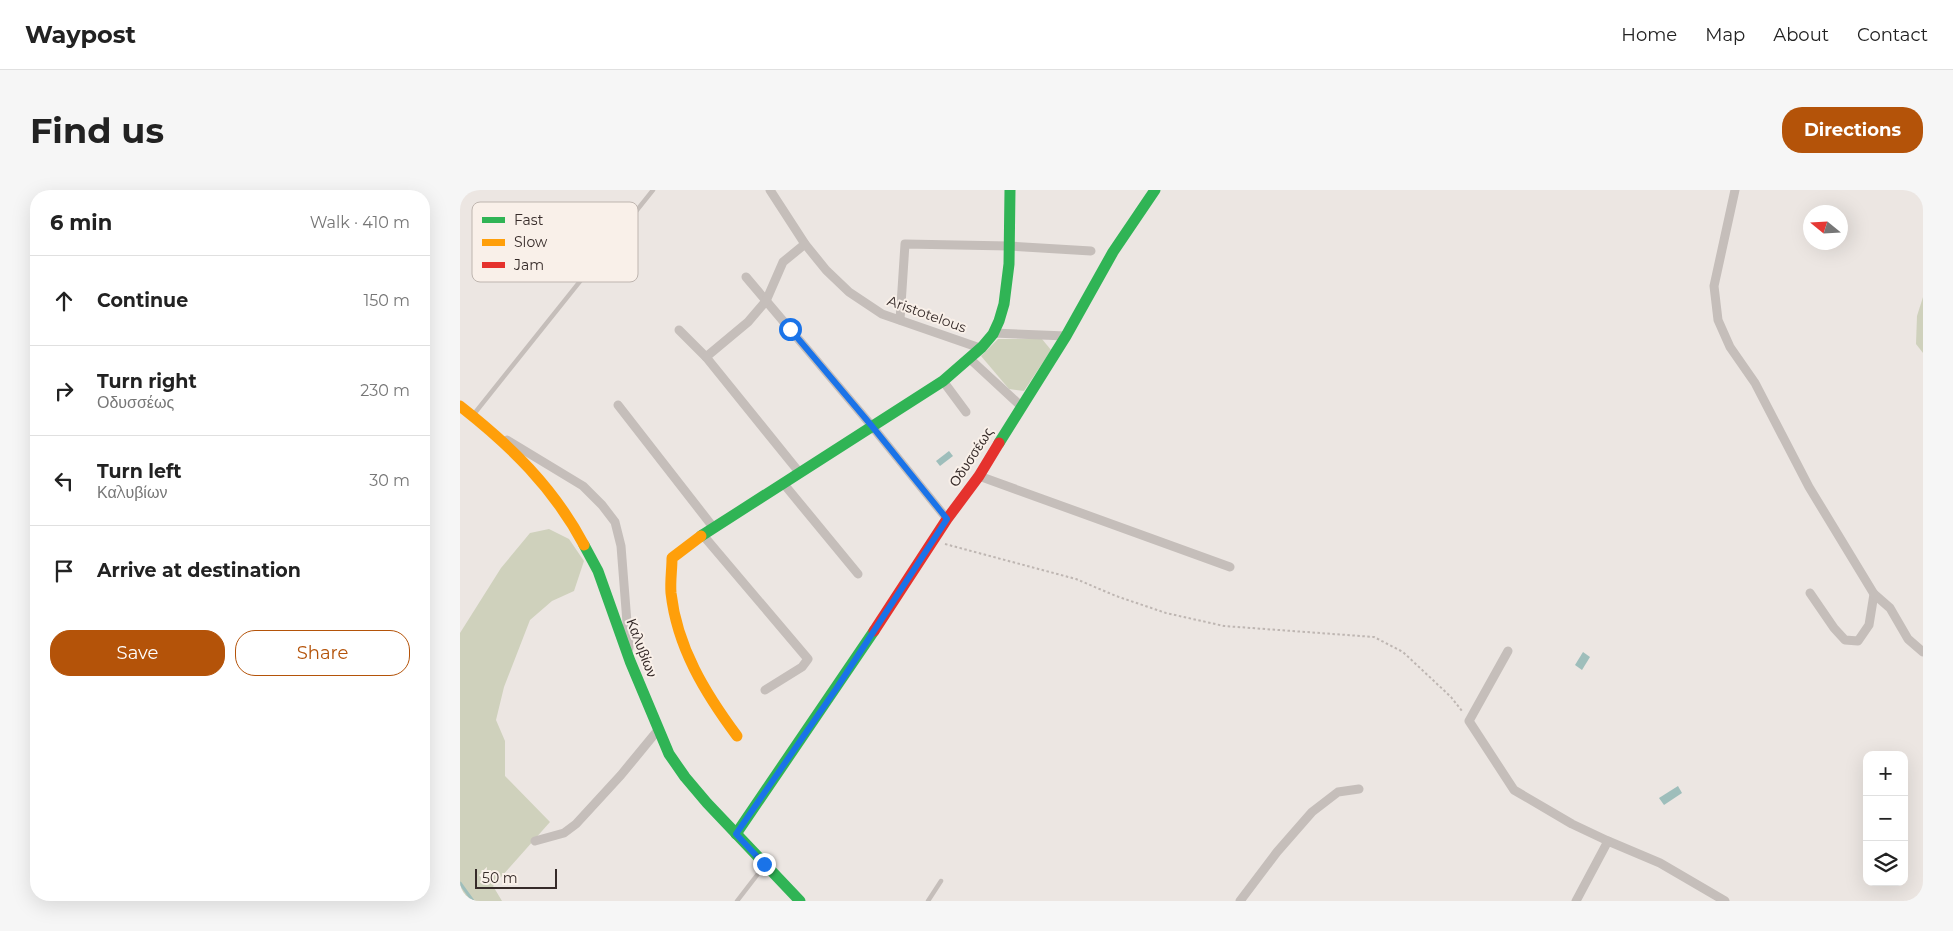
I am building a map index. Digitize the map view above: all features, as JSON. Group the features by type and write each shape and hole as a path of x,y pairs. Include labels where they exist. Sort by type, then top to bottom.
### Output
{"street":[{"path":"460,194 462,190"},
{"name":"Aristotelous","path":"770,190 805,244 826,270 848,292 882,314 980,348"},
{"path":"737,736 713,704 690,664 677,627 671,592 672,558 713,526 942,381 970,359 993,333 999,319 1008,285 1010,190"},
{"name":"Οδυσσέως","path":"736,834 789,759 947,519 978,476 1066,336 1113,252 1155,190"},
{"path":"1735,190 1714,286 1718,320 1730,347 1755,383 1809,487 1874,594 1890,608 1908,639 1923,652"},
{"path":"706,357 748,322 766,301 783,262 805,244"},
{"path":"900,320 905,244 1009,246 1091,251"},
{"path":"746,277 871,425 947,519"},
{"path":"679,330 706,357 799,472"},
{"path":"993,333 1066,336"},
{"path":"970,359 1022,407"},
{"path":"942,381 966,412"},
{"path":"618,405 713,526"},
{"name":"Καλυβίων","path":"460,406 492,431 546,486 571,520 598,571 630,661 669,754 685,777 800,901"},
{"path":"492,431 583,486 602,505 615,522 621,546 630,661"},
{"path":"978,476 1230,567"},
{"path":"783,483 858,574"},
{"path":"702,534 808,659 802,667 765,690"},
{"path":"1810,593 1834,628 1845,640 1858,641 1869,625 1874,594"},
{"path":"1508,651 1469,721 1514,790 1572,824 1660,863 1725,901"},
{"path":"535,841 564,833 576,824 621,775 658,730"},
{"path":"1240,901 1277,852 1312,812 1338,792 1359,789"},
{"path":"1576,901 1608,841"}],"lane":[{"path":"638,209 653,190"},
{"path":"473,416 580,282"},
{"path":"737,901 764,864"},
{"path":"928,901 941,881"}],"path":[{"path":"934,541 1076,579 1124,599 1200,622 1224,626 1374,637 1403,652 1451,698 1469,721"}],"green space":[{"path":"1923,297 1923,353 1916,344 1917,316"},
{"path":"998,339 1042,339 1051,350 1024,391 1009,389 981,356"},
{"path":"549,529 569,539 584,561 574,591 552,601 530,620 504,687 496,720 505,741 505,776 550,822 493,886 502,901 460,901 460,633 501,568 530,533"}],"water":[{"path":"949,451 953,456 940,466 936,461"},
{"path":"1583,652 1590,657 1582,670 1575,665"},
{"path":"1678,786 1682,793 1664,805 1659,798"}],"waterway":[{"path":"460,883 473,901"}],"traffic: fast":[{"path":"701,536 943,381 982,347 993,334 1004,304 1009,264 1010,190"},
{"path":"999,443 1066,336 1113,252 1155,190"},
{"path":"584,545 598,571 630,661 669,754 707,803 800,901"},
{"path":"736,834 874,631"}],"traffic: slow":[{"path":"460,406 496,436 530,469 559,505 584,545"},
{"path":"701,536 672,558 671,593 674,613 679,632 694,669 714,703 737,736"}],"traffic: jam":[{"path":"874,631 947,519 979,476 999,443"}],"route":[{"path":"764,864 736,834 836,689 947,519 790,329"}]}
